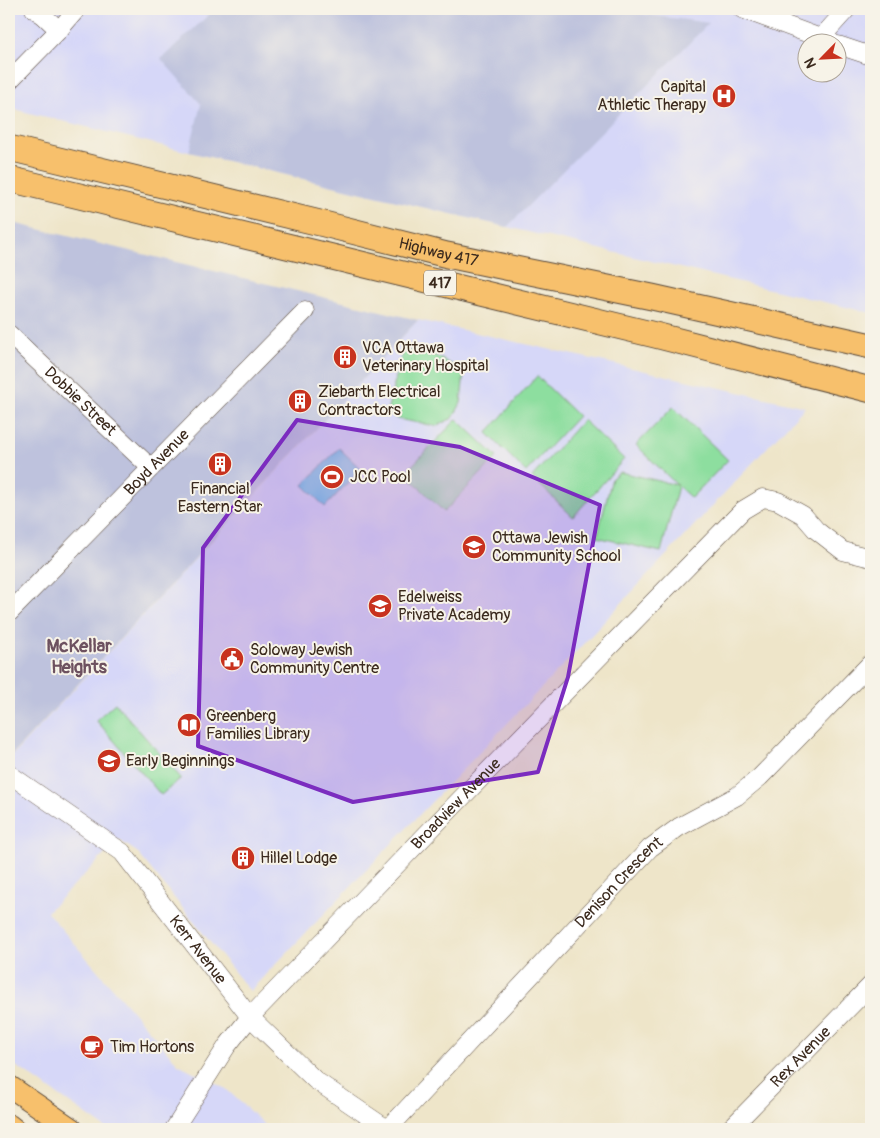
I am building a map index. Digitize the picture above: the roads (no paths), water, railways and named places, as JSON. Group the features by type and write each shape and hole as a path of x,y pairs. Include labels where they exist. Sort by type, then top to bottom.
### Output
{"highway":[{"name":"Highway 417","path":"9,148 447,255 652,296 871,346"},
{"name":"417","path":"9,179 646,332 871,390"}],"main road":[{"path":"9,1086 72,1129"},
{"path":"9,1125 14,1129"}],"street":[{"path":"34,9 43,14 59,30"},
{"path":"9,81 77,9"},
{"path":"742,9 804,32"},
{"path":"831,32 847,9"},
{"path":"848,48 871,56"},
{"name":"Boyd Avenue","path":"9,613 305,311"},
{"name":"Dobbie Street","path":"11,340 151,468"},
{"name":"Broadview Avenue","path":"174,1129 227,1046 250,1017 743,510 763,498 778,500 803,515 816,530 843,551 871,558"},
{"name":"Denison Crescent","path":"387,1129 650,848 679,827 737,796 760,777 871,663"},
{"name":"Kerr Avenue","path":"9,774 122,852 250,1017 315,1080 387,1129"},
{"name":"Rex Avenue","path":"730,1129 871,985"}],"water":[{"name":"JCC Pool","path":"339,448 361,469 325,507 303,485"}],"place":[{"name":"Capital Athletic Therapy","path":"724,96"},
{"name":"VCA Ottawa Veterinary Hospital","path":"345,357"},
{"name":"Ziebarth Electrical Contractors","path":"300,401"},
{"name":"Financial Eastern Star","path":"220,464"},
{"name":"JCC Pool","path":"332,477"},
{"name":"Ottawa Jewish Community School","path":"474,547"},
{"name":"Edelweiss Private Academy","path":"380,606"},
{"name":"Soloway Jewish Community Centre","path":"232,659"},
{"name":"Greenberg Families Library","path":"189,725"},
{"name":"Early Beginnings","path":"109,761"},
{"name":"Hillel Lodge","path":"243,858"},
{"name":"Tim Hortons","path":"92,1047"}],"district":[{"name":"McKellar Heights","path":"79,656"}]}
